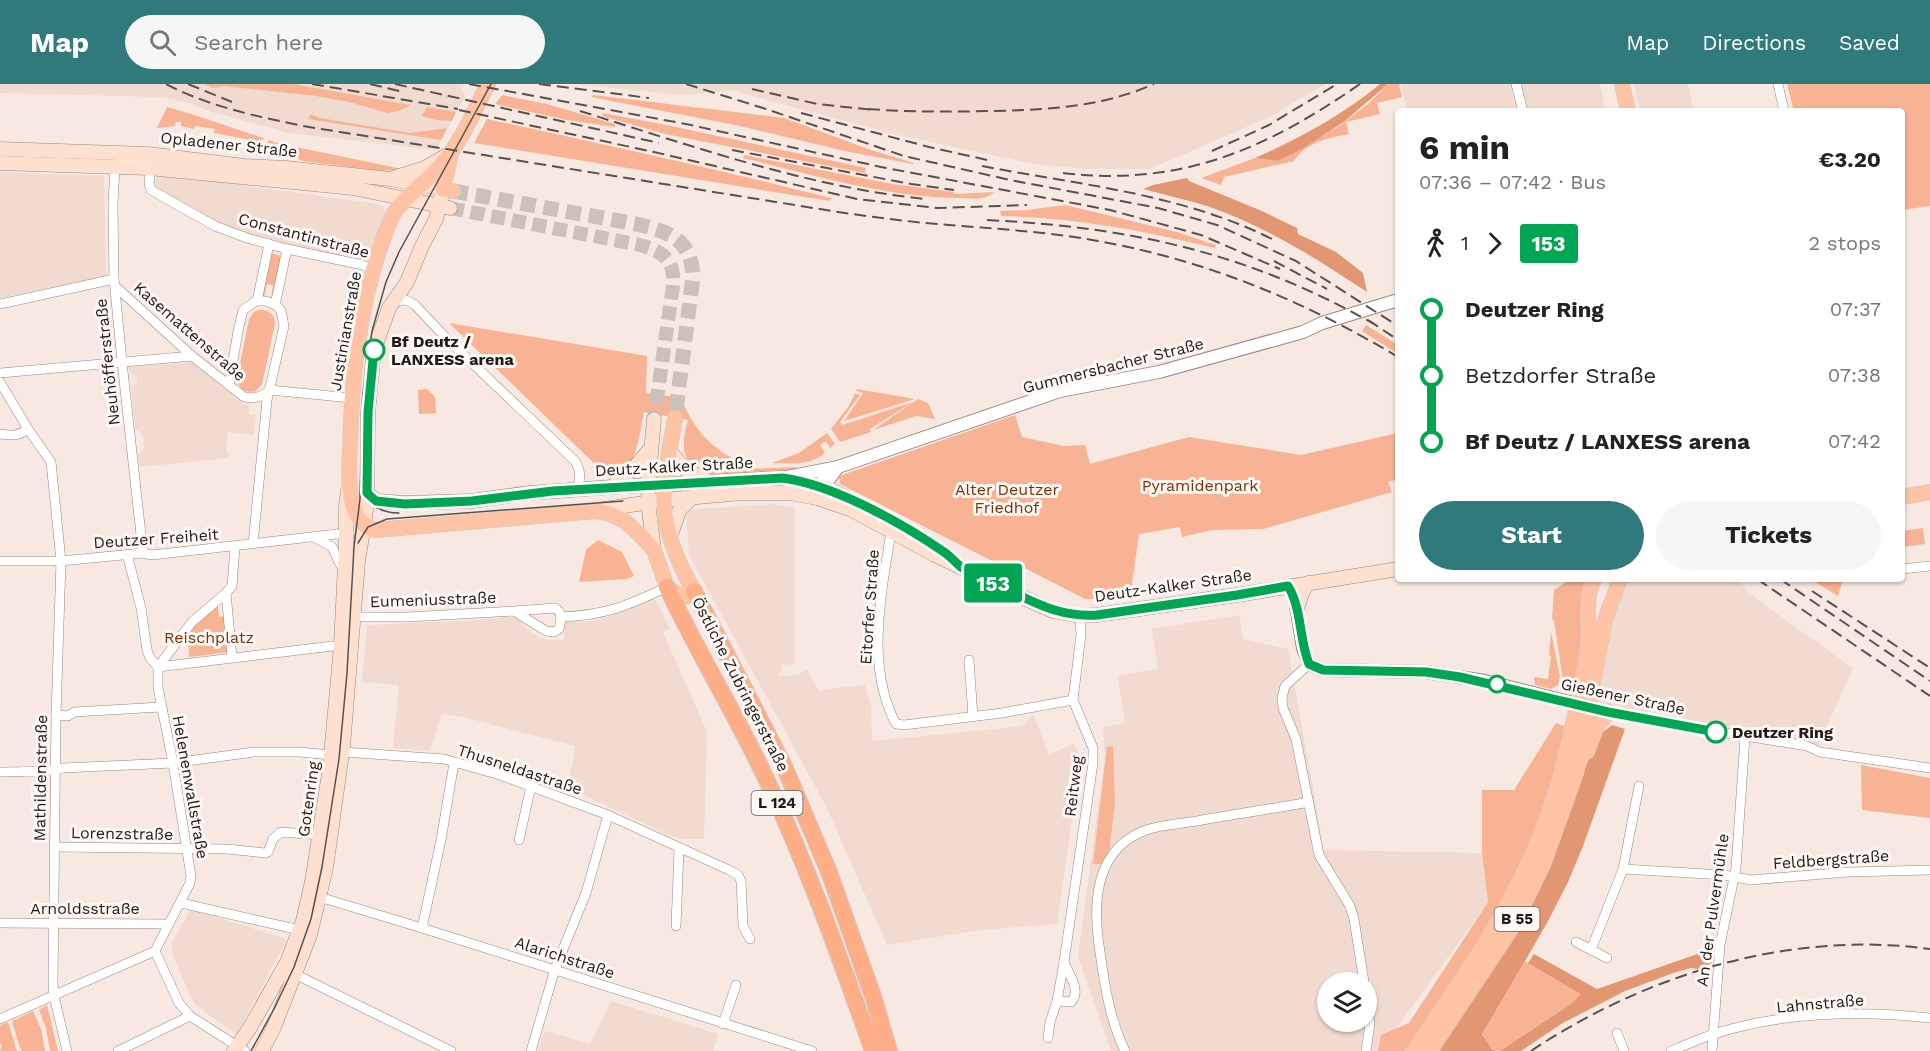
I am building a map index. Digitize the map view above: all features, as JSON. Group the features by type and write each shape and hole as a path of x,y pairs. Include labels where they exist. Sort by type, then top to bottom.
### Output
{"highway":[{"name":"Östliche Zubringerstraße","path":"667,587 758,763 794,842 833,936 873,1051"},
{"name":"Östliche Zubringerstraße","path":"694,591 784,766 829,872 874,999 888,1051"},
{"path":"829,872 854,926 899,1051"},
{"name":"L 124","path":"862,1020 866,1051"}],"main road":[{"path":"448,190 451,152 488,84"},
{"path":"1622,84 1627,108"},
{"name":"Opladener Straße","path":"0,149 286,168 390,179 448,190"},
{"path":"390,179 424,168 451,152"},
{"name":"Justinianstraße","path":"346,533 351,398 360,331 373,270 397,209 420,184 440,167 451,152"},
{"name":"Opladener Straße","path":"0,163 115,167 159,161 256,179 353,189 446,207"},
{"path":"256,179 267,175 284,175 287,173 286,168"},
{"name":"Justinianstraße","path":"363,523 367,493 368,412 374,350 387,314 407,282 446,207 448,190"},
{"path":"665,492 675,418"},
{"path":"648,486 654,419"},
{"path":"612,487 633,469 651,448"},
{"path":"670,451 686,469 709,482"},
{"name":"Deutz-Kalker Straße","path":"363,523 370,529 386,529 596,511 648,502 665,492 709,482 782,478 830,489 890,526"},
{"path":"1905,488 1930,484"},
{"name":"Deutz-Kalker Straße","path":"367,493 376,501 396,504 472,501 529,493 612,487 648,486 665,492 694,496 790,493 830,501 890,526 945,552 962,568 1039,605 1053,611 1080,616 1146,609 1395,569"},
{"name":"Östliche Zubringerstraße","path":"648,486 654,550 667,587"},
{"path":"349,488 353,505 363,523"},
{"name":"Östliche Zubringerstraße","path":"665,492 665,516 670,537 694,591"},
{"path":"1905,496 1930,492"},
{"path":"670,537 681,507 694,496"},
{"path":"346,533 363,523 377,508 396,504"},
{"name":"Östliche Zubringerstraße","path":"596,511 626,521 654,550"},
{"name":"Gotenring","path":"239,1049 287,962 315,896 337,753 363,523"},
{"name":"Gotenring","path":"262,1051 312,929 320,835 337,753 346,533"},
{"name":"B 55","path":"1430,1051 1524,906 1543,865 1576,773 1593,582"},
{"name":"B 55","path":"1414,1051 1466,975 1517,890 1550,813 1583,706 1605,620 1619,582"},
{"path":"1297,609 1308,583"},
{"path":"667,587 682,597 690,596 694,591"},
{"path":"1576,773 1588,751 1597,726 1608,712"},
{"path":"258,1014 253,1044 269,1038"}],"street":[{"path":"1516,84 1522,108"},
{"path":"1778,84 1783,108"},
{"name":"Constantinstraße","path":"159,161 149,184 151,190 215,226 269,244 363,265 373,270"},
{"name":"Neuhöfferstraße","path":"115,167 113,204 115,283 143,553"},
{"path":"257,301 269,244"},
{"path":"275,305 287,249"},
{"path":"0,304 115,283"},
{"name":"Kasemattenstraße","path":"115,283 192,356 244,397 253,399 264,396 270,390 351,398"},
{"path":"395,301 406,300 415,305 449,341 575,462 579,468 580,480 577,489"},
{"path":"227,383 241,316 249,304 257,301 275,305 281,311 284,319 267,400 253,544"},
{"name":"Gummersbacher Straße","path":"782,478 838,466 1060,392 1159,372 1303,332 1322,323 1395,301"},
{"path":"0,373 192,356"},
{"name":"Mathildenstraße","path":"0,382 51,462 61,561 56,715 54,996 67,1051"},
{"path":"0,434 13,436 22,434 28,429"},
{"name":"Gummersbacher Straße","path":"790,493 830,478 838,466"},
{"name":"Eitorfer Straße","path":"890,526 882,594 878,662 880,681 896,724 973,717 1073,700"},
{"name":"Deutzer Freiheit","path":"0,561 61,561 127,554 152,555 346,533"},
{"path":"314,537 332,548 345,573"},
{"path":"158,667 192,622 232,586 235,547"},
{"path":"127,554 141,608 147,650 150,658 158,667"},
{"path":"1905,569 1930,566"},
{"path":"1288,586 1295,599 1303,648 1309,664 1285,686 1282,698 1283,708 1293,732 1319,855 1350,906 1362,972"},
{"name":"Eumeniusstraße","path":"561,617 589,616 612,611 667,587"},
{"path":"226,592 232,657"},
{"name":"Eumeniusstraße","path":"354,617 408,617 555,608 560,612 559,628 550,632 538,628 514,611"},
{"name":"Reitweg","path":"1048,1038 1064,962 1093,763 1093,748 1073,700 1081,635 1080,616"},
{"path":"158,667 341,645"},
{"path":"969,660 973,717"},
{"name":"Gießener Straße","path":"1309,664 1323,670 1426,672 1460,677 1608,712 1807,746 1820,752 1930,768"},
{"name":"Helenenwallstraße","path":"155,951 191,880 173,763 158,688 158,667"},
{"path":"56,715 68,716 74,712 161,707"},
{"name":"An der Pulvermühle","path":"1712,1051 1720,945 1734,877 1745,737"},
{"name":"Thusneldastraße","path":"0,772 35,770 47,772 173,763 254,752 337,753 444,759 531,786 608,815 738,875 741,882 743,926 750,939"},
{"path":"422,928 441,840 454,763"},
{"path":"519,840 531,786"},
{"path":"1591,950 1623,869 1639,786"},
{"path":"1125,1051 1112,1017 1105,988 1096,915 1100,877 1115,851 1127,840 1152,828 1309,802"},
{"path":"531,1051 555,969 586,892 608,815"},
{"name":"Lorenzstraße","path":"55,847 227,849 265,853 268,852 273,839 280,832 320,835"},
{"path":"676,926 679,849"},
{"name":"Feldbergstraße","path":"1623,869 1751,880 1848,872 1930,870"},
{"name":"Alarichstraße","path":"315,896 812,1051"},
{"path":"181,903 300,930"},
{"name":"Arnoldsstraße","path":"0,923 170,924"},
{"path":"1576,942 1607,958"},
{"path":"0,1019 155,951 179,1003 190,1016 239,1049"},
{"path":"1057,1001 1071,1002 1075,998 1076,992 1064,962"},
{"path":"295,974 451,1051"},
{"path":"723,1024 736,985"},
{"name":"Lahnstraße","path":"1671,1051 1713,1034 1743,1026 1816,1016 1887,1013 1930,1018"},
{"path":"118,1051 190,1016"},
{"path":"1366,1051 1369,1032"},
{"path":"1617,1033 1624,1051"}],"shaded area":[{"path":"0,84 465,84 462,88 465,96 436,150 290,133 161,97 0,93"},
{"path":"575,84 1325,84 1272,116 1150,169 1085,169 1034,164 893,134 741,93 739,90 680,95"},
{"path":"1380,84 1388,84 1345,121 1302,149 1278,161 1255,158 1320,126"},
{"path":"1401,84 1600,84 1605,108 1406,108"},
{"path":"1634,84 1688,84 1693,108 1639,108"},
{"path":"0,172 104,176 106,276 0,298"},
{"path":"162,174 379,204 384,207 387,221 371,265 249,235 219,224 156,188 154,182"},
{"path":"1187,178 1189,181 1297,228 1298,234 1336,252 1363,273 1367,292 1310,256 1252,224 1210,207 1143,189"},
{"path":"192,362 243,404 249,405 249,414 256,415 254,435 228,432 226,446 229,458 139,467 138,455 144,448 143,435 135,429 131,386 137,383 137,377 129,372 129,367"},
{"path":"772,504 795,508 795,664 782,665 779,676 796,675 808,670 819,692 865,685 871,706 872,741 1015,727 1025,724 1033,714 1049,754 1074,744 1081,758 1057,924 981,930 887,945 826,806 689,555 686,510"},
{"path":"1626,582 1740,582 1762,603 1853,668 1817,749 1596,709 1613,617"},
{"path":"654,597 670,629 663,632 707,732 704,839 682,839 668,835 567,787 575,746 463,717 442,714 430,751 393,748 399,685 362,682 367,625 517,616 527,629 540,638 564,640 564,622 592,621 611,616"},
{"path":"1239,615 1243,639 1288,649 1324,850 1482,853 1488,902 1380,1051 1111,1051 1078,956 1105,756 1103,727 1125,723 1118,679 1121,675 1158,669 1152,629"},
{"path":"1612,725 1625,729 1568,882 1482,1035 1492,1049 1497,1051 1438,1051 1548,868 1599,731 1603,732"},
{"path":"191,909 287,939 237,1035 194,1004 173,956 171,944"},
{"path":"1706,951 1712,963 1698,969 1691,968 1673,973 1625,991 1561,1024 1521,1051 1500,1051 1571,1004 1581,994 1528,963 1534,954 1597,989"},
{"path":"611,1001 718,1034 713,1051 538,1051 545,1031 590,1044"}],"green space":[{"path":"204,84 293,84 411,105 388,113 316,96 223,86 213,88"},
{"path":"1388,84 1399,84 1402,97 1377,103 1380,114 1346,122 1349,134 1311,145 1294,161 1224,177 1221,185 1201,178 1255,158 1278,161 1339,126 1368,104"},
{"path":"1787,84 1930,84 1930,206 1905,210 1905,108 1793,108"},
{"path":"502,95 547,104 615,124 615,127 567,120 495,104"},
{"path":"594,95 784,118 914,163 845,151 740,126 591,97"},
{"path":"167,107 264,138 249,154 246,153 256,141 214,133 215,129 195,126 194,129 181,126 181,122 176,122 175,126 157,128"},
{"path":"427,107 456,112 452,121 437,120 422,116"},
{"path":"603,113 866,168 865,173 665,134 602,116"},
{"path":"310,114 320,118 410,133 447,128 441,140 308,119"},
{"path":"487,119 831,198 830,201 474,143"},
{"path":"269,140 402,169 382,171 303,161 293,157 256,156"},
{"path":"744,155 893,184 954,192 954,194 994,192 976,199 904,194 823,178 743,158"},
{"path":"1065,205 1177,232 1216,245 1215,248 1083,222 1001,216 1000,211"},
{"path":"270,253 282,256 274,297 271,299 273,285 267,284 264,298 262,295"},
{"path":"258,310 270,313 274,317 275,324 262,384 256,391 249,392 241,388 237,379 249,319"},
{"path":"449,323 647,356 646,393 681,398 692,421 706,439 725,454 747,465 703,466 701,463 696,468 687,458 684,446 688,420 644,412 638,443 630,464 623,471 614,474 603,472"},
{"path":"1366,325 1395,343 1395,352 1362,331"},
{"path":"427,389 435,397 436,413 419,414 418,390"},
{"path":"857,389 915,399 844,421 863,393 856,391"},
{"path":"855,393 860,395 840,422 842,425 913,402 870,429 871,432 840,442 831,429 849,406"},
{"path":"918,399 928,403 935,419 916,416 873,430"},
{"path":"1015,415 1022,437 1064,446 1085,445 1090,464 1189,437 1301,455 1395,434 1395,480 1388,482 1392,492 1263,529 1212,530 1182,537 1180,527 1139,534 1130,598 1085,599 1011,561 1006,568 840,484 839,476"},
{"path":"827,433 835,444 830,448 826,441 820,445 825,453 819,457 800,463 772,463 799,453"},
{"path":"798,468 789,471 705,475 702,471"},
{"path":"1923,528 1925,544 1905,547 1905,531"},
{"path":"598,540 622,552 634,576 626,579 579,582 586,550"},
{"path":"1566,582 1588,582 1577,684 1573,686 1563,681 1552,619 1554,590"},
{"path":"1815,582 1842,582 1838,596"},
{"name":"Reischplatz","path":"215,606 218,607 219,617 225,616 229,652 189,657 189,647 181,642 199,620"},
{"path":"1551,632 1560,677 1558,685 1551,689 1535,685 1534,677 1548,679"},
{"path":"1556,723 1566,727 1554,780 1524,861 1461,973 1405,1051 1378,1051 1381,1035 1409,1023 1488,902 1482,853 1482,790 1514,790"},
{"path":"1113,746 1115,803 1109,853 1101,864 1093,864 1107,747"},
{"path":"1861,765 1930,778 1930,818 1862,810"},
{"path":"1525,961 1582,994 1571,1004 1497,1051 1482,1036"},
{"path":"47,1005 58,1051 50,1051 46,1028 39,1010"},
{"path":"33,1011 41,1029 45,1051 22,1051 20,1048 12,1021"},
{"path":"8,1022 17,1051 0,1051 2,1045 0,1025"}],"tunnel":[{"path":"453,191 636,224 668,234 683,245 692,264 693,277 675,418"},
{"path":"450,208 640,245 666,258 672,270 673,286 654,419"}],"tram line":[{"path":"251,1051 294,967 311,919 322,867 339,759 347,673 354,547 360,499 363,394 372,331 386,282 399,252 491,84"},
{"path":"362,485 370,502 375,506 392,513 399,513"},
{"path":"358,543 368,527 387,519 623,501"}],"railway":[{"path":"166,84 216,105 303,126 847,213 1061,235 1138,249 1177,259 1253,285 1327,318 1395,355"},
{"path":"188,84 232,102"},
{"path":"312,84 458,109"},
{"path":"370,84 403,92"},
{"path":"395,84 659,143"},
{"path":"469,84 686,124 881,167 1110,210 1201,235 1280,269"},
{"path":"539,84 649,98"},
{"path":"686,84 904,156 1010,180 1158,208 1217,225 1296,261 1395,324"},
{"path":"868,109 961,112 1054,108 1115,98 1154,84"},
{"path":"1212,151 1269,125 1337,84"},
{"path":"1063,173 1106,176 1146,174 1184,168 1220,158 1291,127 1360,84"},
{"path":"752,89 817,104 874,110"},
{"path":"459,110 857,199 938,208 1027,205"},
{"path":"580,111 794,175 837,185 925,199"},
{"path":"801,113 992,161"},
{"path":"732,150 954,190"},
{"path":"982,166 1168,201 1239,224 1274,240"},
{"path":"987,220 1091,229 1188,248 1281,279 1327,299 1374,324"},
{"path":"1274,261 1327,289"},
{"path":"1368,320 1395,338"},
{"path":"1761,582 1930,696"},
{"path":"1784,582 1930,681"},
{"path":"1812,591 1930,668"},
{"path":"1531,1051 1623,1000 1671,980 1722,964 1773,953 1825,946 1877,945 1930,949"}],"bus line":[{"name":"153","path":"374,350 368,412 367,493 376,501 396,504 472,501 529,493 612,487 748,479 794,479 830,489 945,552 962,568 1053,611 1080,616 1097,615 1288,586 1295,599 1303,648 1309,664 1314,667 1323,670 1426,672 1485,681 1608,712 1716,732"}],"place":[{"name":"Bf Deutz / LANXESS arena","path":"374,350"},
{"name":"Deutzer Ring","path":"1716,732"}],"park label":[{"name":"Pyramidenpark","path":"1200,485"},
{"name":"Alter Deutzer Friedhof","path":"1007,498"}]}
